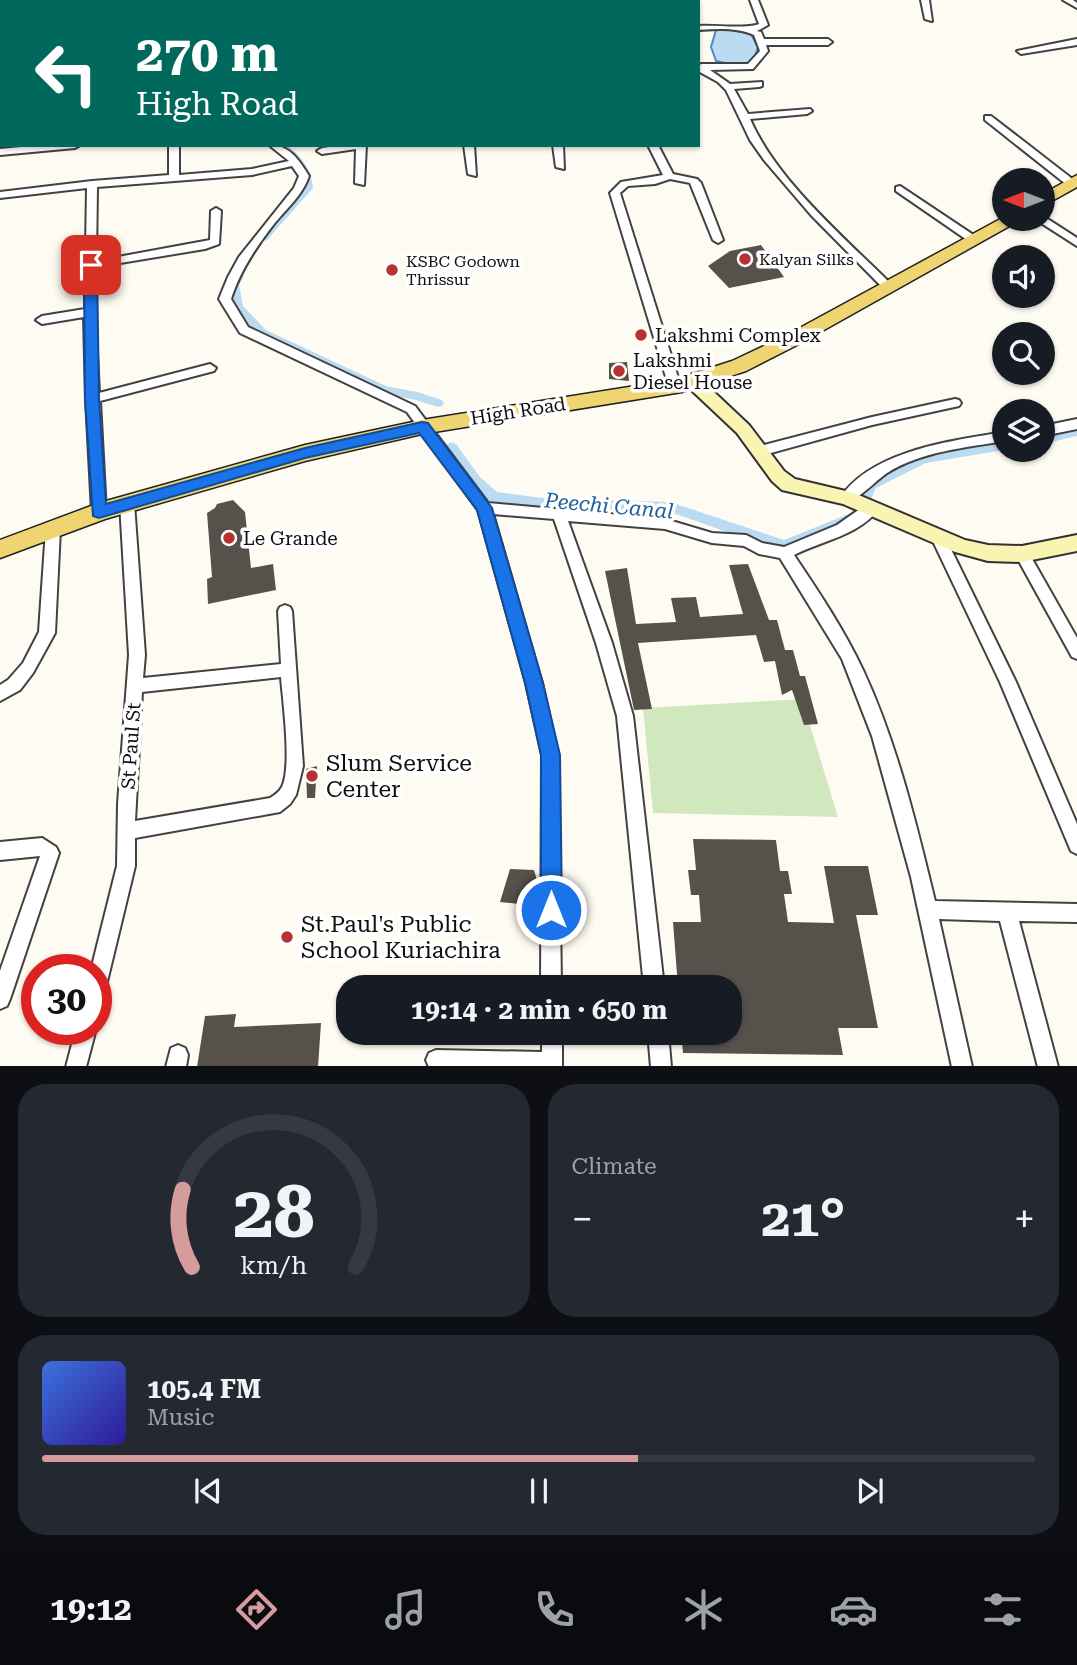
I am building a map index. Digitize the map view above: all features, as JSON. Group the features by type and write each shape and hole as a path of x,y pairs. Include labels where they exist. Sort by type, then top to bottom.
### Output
{"main road":[{"path":"1055,194 1074,182"},
{"name":"High Road","path":"0,549 127,503 305,453 422,427 684,384 750,361 992,231"}],"street":[{"path":"751,30 764,25 754,0"},
{"path":"925,0 929,19"},
{"path":"1067,0 1077,7"},
{"path":"700,29 719,27 751,30 758,34 763,42 764,51 750,67 700,67"},
{"path":"763,42 828,43"},
{"path":"1021,51 1077,42"},
{"path":"700,68 719,76 729,87 755,140 773,166 820,220 888,287"},
{"path":"729,87 759,84"},
{"path":"746,117 807,111"},
{"path":"988,118 1074,182"},
{"path":"0,152 54,147"},
{"path":"174,147 174,177"},
{"path":"276,147 295,162 304,176 301,187 270,222 231,276 225,299 244,330 411,409 484,508 534,683 550,755 551,975"},
{"path":"322,150 345,147"},
{"path":"360,183 361,147"},
{"path":"469,147 473,174"},
{"path":"558,147 561,167"},
{"path":"654,147 669,176"},
{"path":"0,195 92,184 252,172 295,162"},
{"path":"718,240 697,185 693,181 669,176 658,181 625,183 617,188 615,193 684,384 743,429 778,475 789,485 860,503 962,547 988,553 1023,554 1077,543"},
{"path":"92,184 90,312 99,512"},
{"path":"900,189 974,240"},
{"path":"91,265 205,246 215,242 216,211"},
{"path":"1055,228 1077,243"},
{"path":"42,320 90,312"},
{"path":"92,399 210,368"},
{"path":"760,452 872,421 955,403"},
{"path":"1055,428 1077,424"},
{"path":"484,508 665,524 785,552 821,535 849,528 861,520 860,503 867,477 916,451 992,439"},
{"name":"St Paul St","path":"104,954 126,866 137,655 127,503"},
{"path":"559,514 604,643 625,716 653,975"},
{"path":"0,694 14,685 28,668 47,633 53,529"},
{"path":"938,537 1009,682 1077,845"},
{"path":"785,552 830,623 864,690 900,804 962,1066"},
{"path":"1023,554 1077,652"},
{"path":"127,831 274,806 285,800 292,785 295,766 285,611"},
{"path":"135,686 288,670"},
{"path":"0,851 43,847 50,853 0,999"},
{"path":"927,910 1077,913"},
{"path":"1007,912 1048,1066"},
{"path":"76,1066 82,1045"},
{"path":"436,1060 552,1064 552,1045"},
{"path":"660,1045 662,1066"}],"green space":[{"path":"802,699 838,817 653,813 643,708"}],"water":[{"path":"726,29 751,34 758,47 754,59 743,67 716,61 711,47 716,30"}],"building":[{"name":"Kalyan Silks","path":"761,245 784,277 729,288 708,266 730,251"},
{"name":"Lakshmi Diesel House","path":"627,362 629,381 609,379 609,363"},
{"name":"Le Grande","path":"233,500 245,512 251,568 273,564 276,590 208,604 207,579 212,577 207,513 217,504"},
{"path":"748,564 769,620 777,620 785,650 793,650 800,676 805,676 818,724 804,725 792,690 782,695 775,661 764,662 756,635 638,643 652,709 634,710 605,571 627,568 636,624 676,622 671,598 696,597 700,617 743,614 729,565"},
{"path":"317,766 315,798 307,798 306,769"},
{"path":"693,839 776,840 780,871 788,871 792,894 784,894 788,922 834,923 824,866 868,866 878,915 856,915 878,1028 838,1028 843,1055 683,1053 682,1045 742,1045 742,975 677,975 673,922 701,922 699,895 691,895 688,870 696,870"},
{"path":"510,869 534,870 539,887 537,906 500,902"},
{"path":"236,1014 234,1027 321,1023 318,1066 197,1066 205,1016"}],"waterway":[{"name":"Peechi Canal","path":"263,238 308,188 306,174 300,163 283,147"},
{"name":"Peechi Canal","path":"238,276 233,285 237,307 262,333 383,390 438,403"},
{"name":"Peechi Canal","path":"1055,436 1077,431"},
{"name":"Peechi Canal","path":"451,447 475,481 493,497 543,503 670,507 784,546 856,517 871,485 923,459 992,447"}],"place":[{"name":"Kalyan Silks","path":"745,259"},
{"name":"KSBC Godown Thrissur","path":"392,270"},
{"name":"Lakshmi Complex","path":"641,335"},
{"name":"Lakshmi Diesel House","path":"619,371"},
{"name":"Le Grande","path":"229,538"},
{"name":"Slum Service Center","path":"312,776"},
{"name":"St.Paul's Public School Kuriachira","path":"287,937"}],"route":[{"path":"91,265 92,399 99,512 305,453 422,427 484,508 534,683 550,755 551,910"}]}
